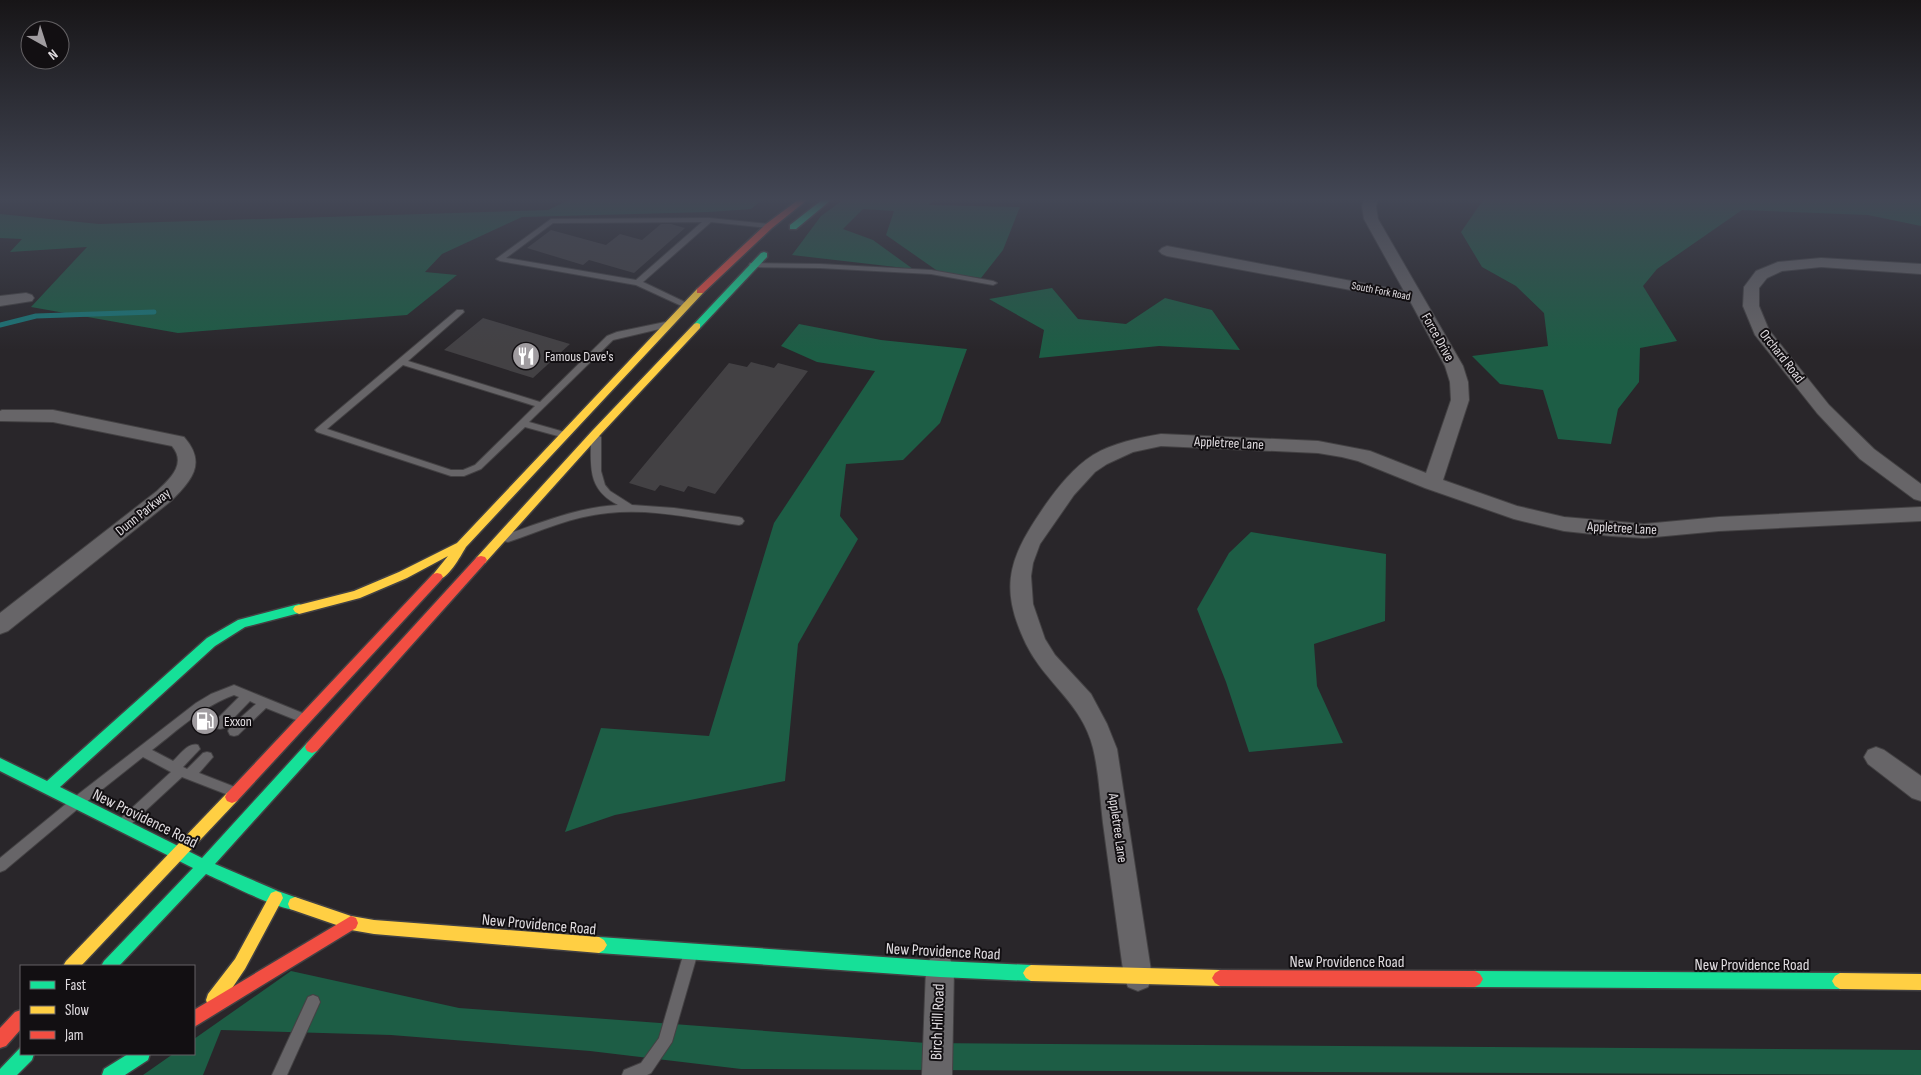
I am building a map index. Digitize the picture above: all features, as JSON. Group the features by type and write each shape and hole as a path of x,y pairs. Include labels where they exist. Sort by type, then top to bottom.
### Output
{"main road":[{"path":"72,965 180,853 450,563 462,544 686,306 744,250"},
{"path":"110,965 204,866 596,433 769,250"},
{"path":"49,788 211,642 226,631 258,618 320,605 356,595 402,575 462,544"},
{"name":"New Providence Road","path":"0,764 204,866 276,898 351,923 374,927 690,954 940,969 1138,977 1921,982"},
{"path":"198,1016 229,982 246,955 276,898"},
{"path":"198,1016 351,923"},
{"path":"0,1040 20,1019"},
{"path":"6,1075 25,1055"},
{"path":"110,1075 140,1055"}],"street":[{"name":"Force Drive","path":"1389,250 1454,366 1459,382 1460,400 1432,484"},
{"name":"South Fork Road","path":"1167,251 1417,298"},
{"name":"Orchard Road","path":"1921,269 1820,261 1796,263 1768,271 1755,280 1750,291 1753,317 1823,409 1867,454 1921,494"},
{"path":"0,301 26,298"},
{"name":"Dunn Parkway","path":"0,625 164,496 179,482 187,467 188,458 185,447 178,441 52,416 2,416"},
{"name":"Appletree Lane","path":"1138,977 1106,749 1100,732 1082,700 1044,656 1032,633 1020,590 1027,551 1063,495 1083,472 1099,459 1116,450 1161,440 1318,447 1363,456 1432,484 1514,512 1564,524 1611,529 1644,531 1719,524 1921,514"},
{"path":"1876,757 1921,790"},
{"name":"Birch Hill Road","path":"937,1075 940,969"}],"lane":[{"path":"512,250 500,259 638,283 686,306"},
{"path":"638,283 676,250"},
{"path":"753,266 820,266 931,272 993,283"},
{"path":"460,312 320,430 459,474 478,467 610,338 616,335 669,324"},
{"path":"403,362 541,405"},
{"path":"522,423 565,435"},
{"path":"596,433 597,471 600,487 610,498 631,508"},
{"path":"498,542 585,513 631,508 739,521"},
{"path":"0,866 76,803 200,706 215,697 234,690 305,718"},
{"path":"220,724 248,696"},
{"path":"234,731 264,703"},
{"path":"181,771 194,749"},
{"path":"143,751 181,771 235,793"},
{"path":"122,825 181,771 207,757"},
{"path":"629,1075 646,1068 665,1042 690,954"},
{"path":"279,1075 313,1002"}],"green space":[{"path":"12,250 38,250 10,252"},
{"path":"84,250 450,250 442,254 425,272 457,275 407,315 178,333 31,307"},
{"path":"796,250 887,250 913,269 792,255"},
{"path":"908,250 1003,250 981,278 939,272"},
{"path":"1472,250 1684,250 1657,269 1643,286 1677,341 1640,348 1639,382 1618,409 1611,444 1558,439 1543,390 1500,384 1472,356 1548,346 1544,313 1516,286 1482,267"},
{"path":"1052,288 1078,319 1126,324 1165,298 1212,310 1240,350 1159,346 1039,358 1044,330 989,299"},
{"path":"799,324 881,340 967,349 940,423 903,460 846,464 840,516 858,539 798,644 785,781 615,815 565,832 601,728 709,736 774,523 875,371 817,362 781,346"},
{"path":"1251,532 1386,554 1385,621 1314,644 1317,686 1343,743 1249,752 1226,682 1197,609 1229,553"},
{"path":"291,971 459,1008 926,1043 1921,1050 1921,1075 741,1069 590,1051 391,1035 221,1030 203,1075 143,1075 172,1055 195,1055 195,1038"}],"building":[{"path":"534,250 660,250 634,273 589,260 583,265"},
{"path":"483,318 570,344 533,378 444,350"},
{"path":"751,362 774,368 778,363 808,371 715,494 688,486 684,492 660,485 655,491 629,483 729,363 747,367"}],"waterway":[{"path":"0,325 36,316 154,312"}],"traffic: fast":[{"path":"697,326 764,255"},
{"path":"49,788 211,642 242,623 299,609"},
{"path":"110,965 204,866 312,747"},
{"path":"0,764 204,866 276,898 295,904"},
{"path":"599,945 940,969 1031,973"},
{"path":"1475,979 1840,981"},
{"path":"6,1075 25,1055"},
{"path":"110,1075 140,1055"}],"traffic: slow":[{"path":"437,577 450,563 462,544 700,291"},
{"path":"481,560 596,433 697,326"},
{"path":"299,609 356,595 403,575 456,547"},
{"path":"72,965 232,797"},
{"path":"214,1000 240,964 276,898"},
{"path":"295,904 351,923 374,927 599,945"},
{"path":"1031,973 1220,978"},
{"path":"1840,981 1921,982"}],"traffic: jam":[{"path":"700,291 743,250"},
{"path":"312,747 481,560"},
{"path":"232,797 437,577"},
{"path":"195,1018 351,923"},
{"path":"1220,978 1475,979"},
{"path":"0,1040 20,1019"}],"place":[{"name":"Famous Dave's","path":"526,356"},
{"name":"Exxon","path":"205,721"}]}
